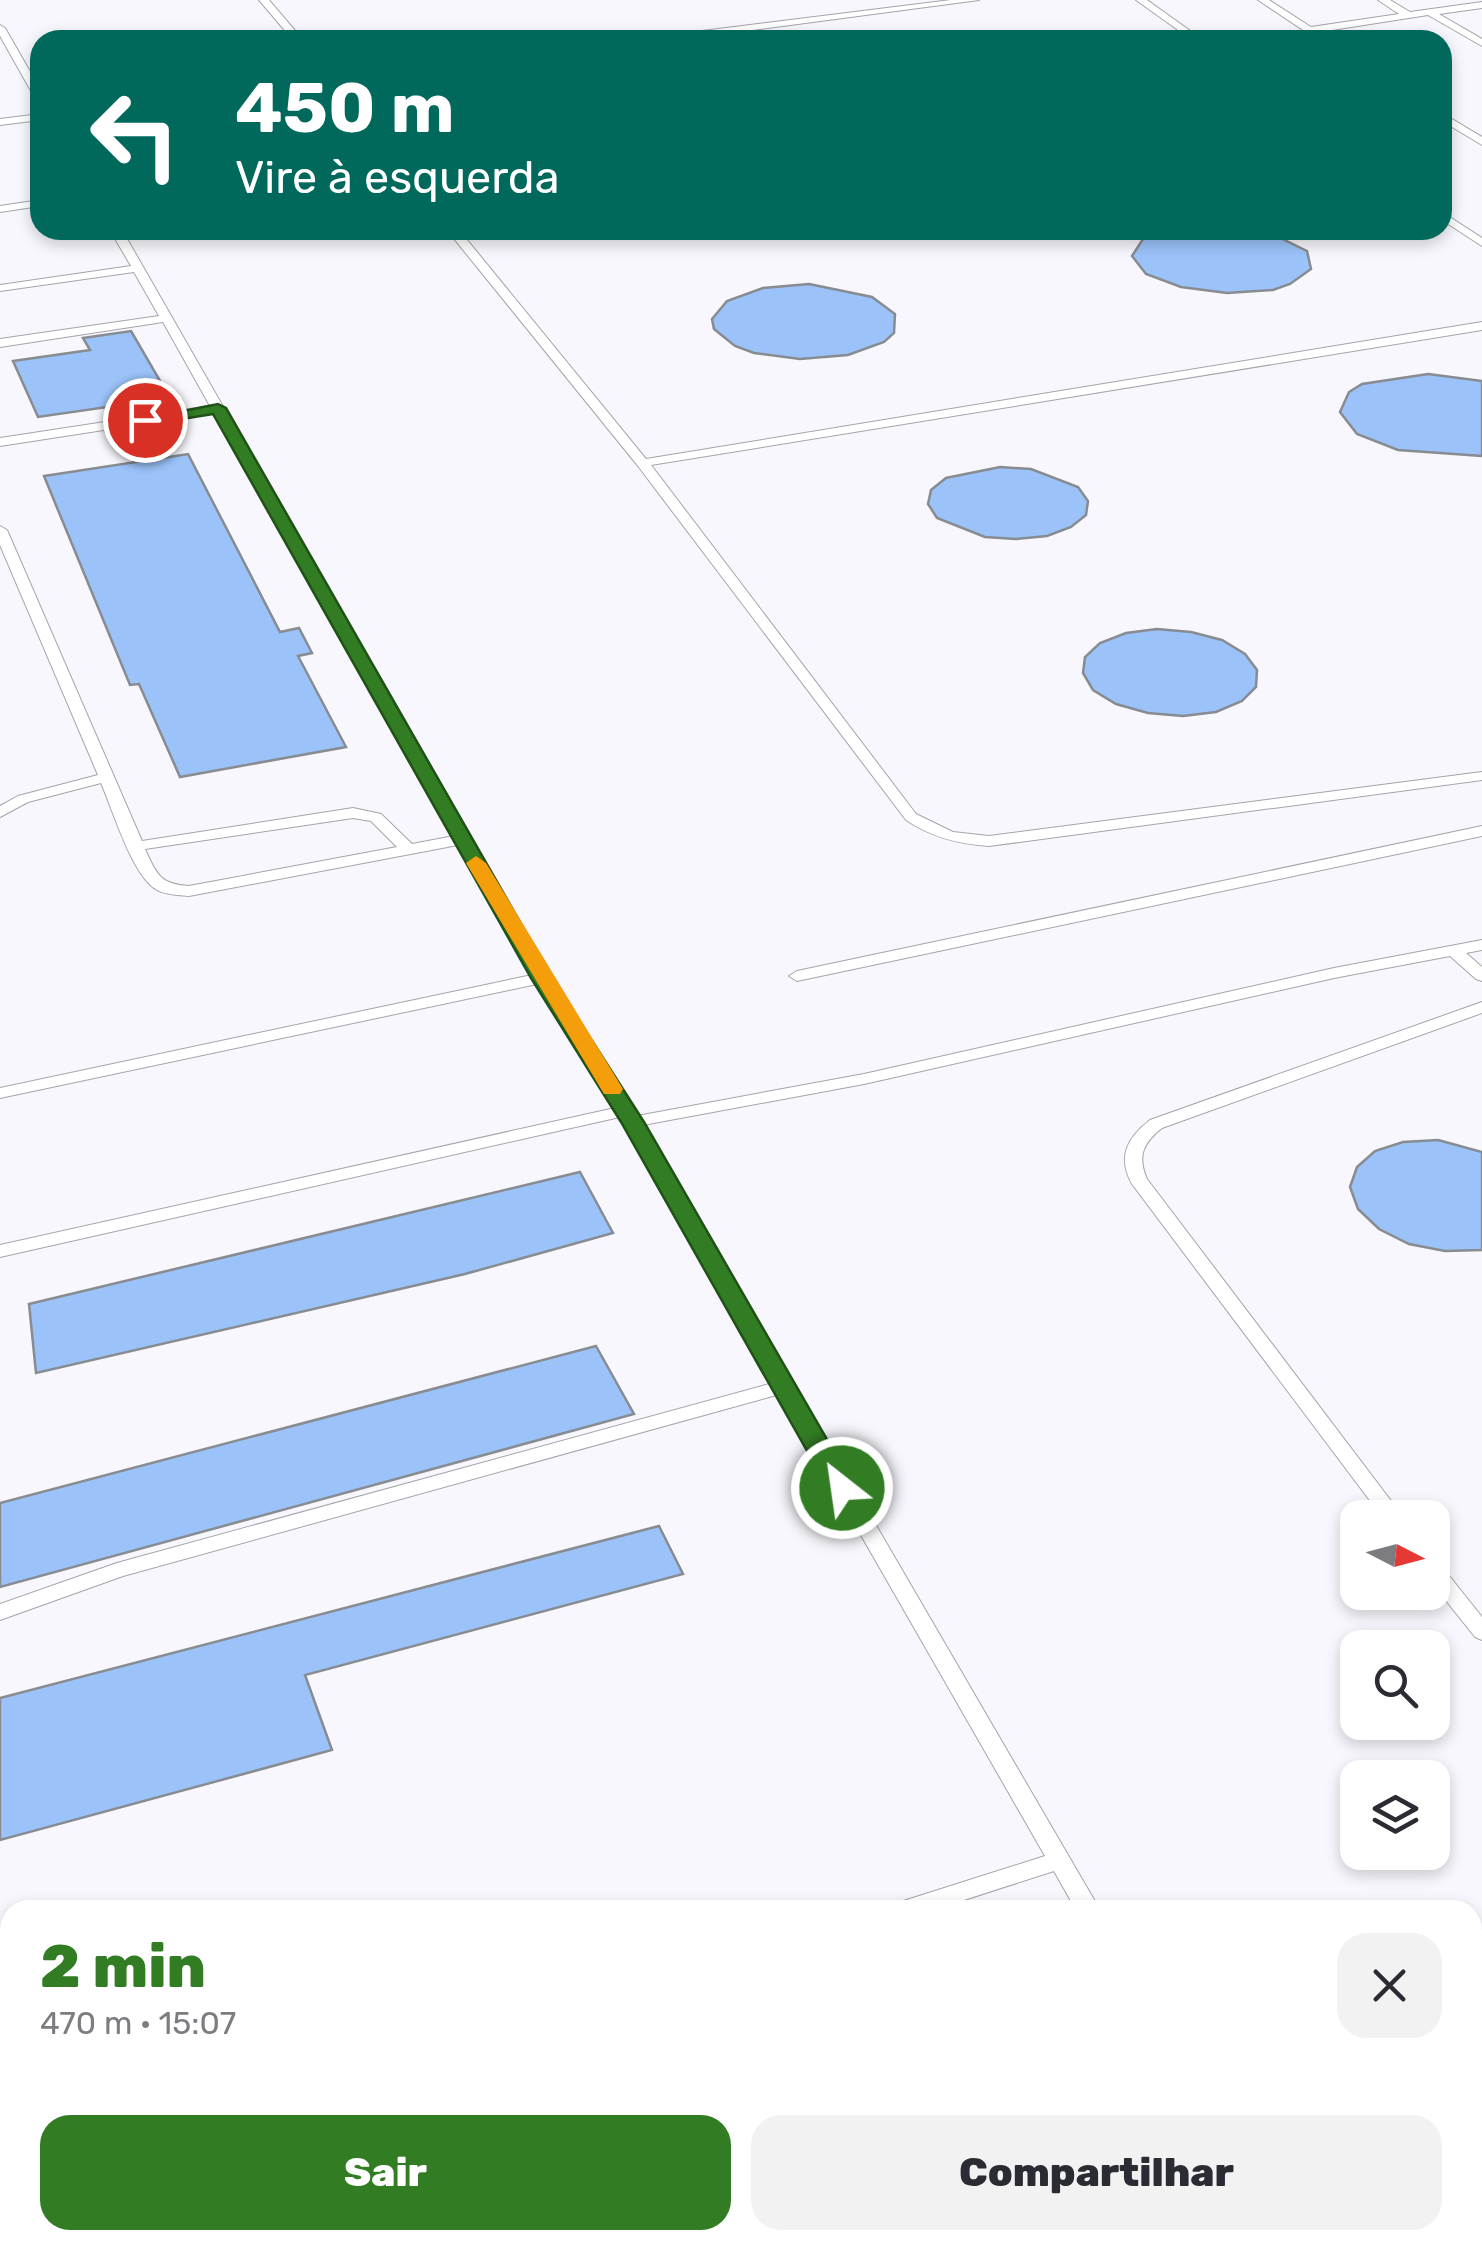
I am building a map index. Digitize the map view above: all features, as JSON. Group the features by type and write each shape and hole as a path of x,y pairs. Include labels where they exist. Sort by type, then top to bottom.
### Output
{"lane":[{"path":"264,0 290,30"},
{"path":"734,30 974,0"},
{"path":"1141,0 1184,30"},
{"path":"1263,0 1310,30 1482,5"},
{"path":"1383,0 1408,15"},
{"path":"1428,12 1482,43"},
{"path":"0,28 30,80"},
{"path":"0,122 30,118"},
{"path":"1452,122 1482,142"},
{"path":"0,208 30,204"},
{"path":"1452,222 1482,244"},
{"path":"122,240 542,978 629,1116 782,1387 1082,1900"},
{"path":"461,240 643,463 911,817 931,831 960,840 989,841 1482,776"},
{"path":"0,288 137,268"},
{"path":"0,343 166,318"},
{"path":"643,463 1482,326"},
{"path":"0,442 218,408"},
{"path":"0,530 154,880 166,888 189,892 463,839"},
{"path":"0,812 23,799 106,777"},
{"path":"136,846 353,813 376,816 409,850"},
{"path":"797,976 1482,831"},
{"path":"0,1251 629,1116 680,1116 1482,945"},
{"path":"1454,951 1482,976"},
{"path":"0,1093 542,978"},
{"path":"1380,1500 1138,1180 1132,1150 1137,1137 1156,1124 1482,1007"},
{"path":"0,1612 117,1570 782,1387"},
{"path":"1450,1591 1482,1632"},
{"path":"936,1900 1059,1860"}],"building":[{"path":"1142,240 1284,240 1307,251 1311,269 1273,290 1227,293 1181,287 1146,274 1132,256"},
{"path":"809,284 872,297 895,314 894,333 884,342 848,355 800,359 754,353 735,346 714,329 712,319 727,301 763,288"},
{"path":"131,331 170,398 38,417 13,361 90,350 83,338"},
{"path":"1428,374 1482,381 1482,456 1398,450 1357,434 1340,412 1349,392 1362,384"},
{"path":"188,454 280,632 299,628 312,653 298,656 346,747 180,777 139,684 130,685 44,476"},
{"path":"1000,467 1031,469 1078,487 1088,501 1086,515 1071,527 1047,536 1016,539 985,537 937,518 928,504 931,490 946,478"},
{"path":"1157,629 1222,640 1245,654 1257,670 1256,687 1242,701 1216,712 1183,716 1148,713 1116,704 1093,690 1083,673 1085,657 1100,643 1126,633"},
{"path":"1438,1140 1482,1152 1482,1250 1445,1251 1409,1244 1379,1229 1358,1209 1350,1187 1357,1167 1375,1151 1403,1142"},
{"path":"580,1172 613,1233 465,1274 36,1373 29,1304"},
{"path":"596,1346 634,1414 0,1587 0,1503"},
{"path":"659,1526 683,1574 305,1675 332,1750 0,1840 0,1698"}],"slow traffic":[{"path":"476,863 612,1089"}],"route":[{"path":"145,420 218,408 542,978 632,1122 842,1488"}]}
